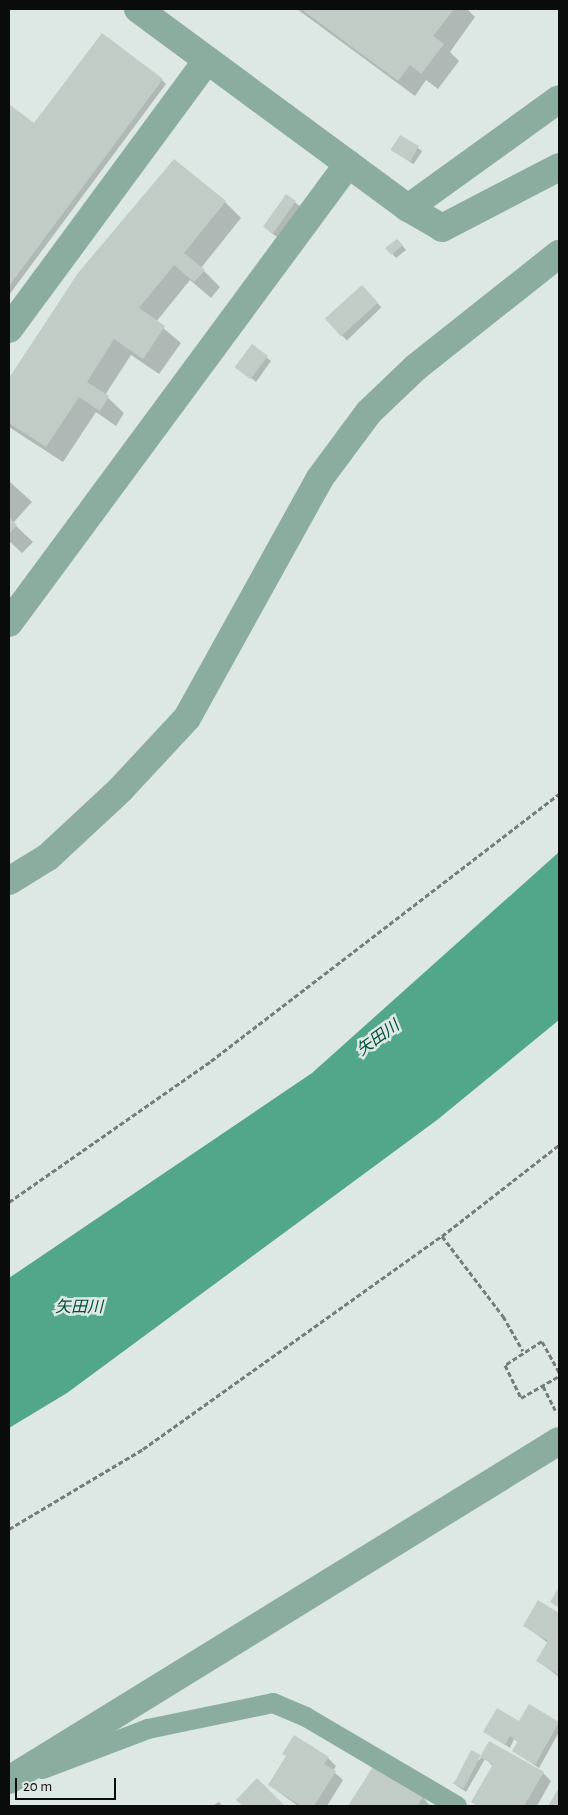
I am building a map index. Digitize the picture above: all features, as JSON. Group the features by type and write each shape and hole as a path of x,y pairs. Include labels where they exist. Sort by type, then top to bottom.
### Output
{"street":[{"path":"138,9 408,208 442,228 559,166"},
{"path":"9,329 207,60"},
{"path":"408,208 559,99"},
{"path":"9,623 348,164"},
{"path":"9,881 48,857 120,790 187,718 320,478 369,412 415,368 559,254"},
{"path":"9,1781 559,1440"}],"lane":[{"path":"9,1781 148,1729 272,1704 306,1717 457,1806"}],"path":[{"path":"9,1202 210,1061 559,794"},
{"path":"9,1529 143,1449 442,1236 559,1145"},
{"path":"442,1236 503,1316 523,1351"},
{"path":"559,1372 542,1341 523,1351 506,1365 521,1398 559,1376"},
{"path":"543,1386 559,1418"}],"water":[{"name":"矢田川","path":"559,852 559,1020 437,1120 67,1393 9,1428 9,1278 312,1073"}],"building":[{"path":"301,9 454,9 433,36 444,44 421,74 410,65 398,81"},
{"path":"102,33 163,79 9,286 9,104 34,123"},
{"path":"400,135 419,146 410,162 391,151"},
{"path":"174,159 226,201 184,253 205,270 194,282 174,265 139,308 165,326 143,359 114,339 87,382 109,396 100,411 79,397 46,447 9,423 9,378 78,273"},
{"path":"286,194 296,201 273,234 263,227"},
{"path":"397,239 403,245 391,255 385,248"},
{"path":"362,285 378,303 341,336 325,318"},
{"path":"252,344 268,356 251,379 235,367"},
{"path":"9,517 17,525 9,534"},
{"path":"559,1587 559,1608 550,1602"},
{"path":"538,1600 559,1613 559,1675 536,1661 548,1641 523,1626"},
{"path":"529,1704 559,1722 535,1765 512,1751 518,1741 510,1736 505,1745 483,1732 497,1708 519,1721"},
{"path":"294,1735 329,1757 324,1764 336,1771 314,1806 301,1806 268,1785 286,1756 282,1754"},
{"path":"489,1741 544,1772 524,1806 478,1806 471,1802 493,1764 480,1757"},
{"path":"471,1750 481,1755 464,1789 454,1784"},
{"path":"374,1765 424,1796 417,1806 348,1806"},
{"path":"257,1778 283,1806 243,1806 236,1800"},
{"path":"559,1788 559,1806 548,1806"}]}
